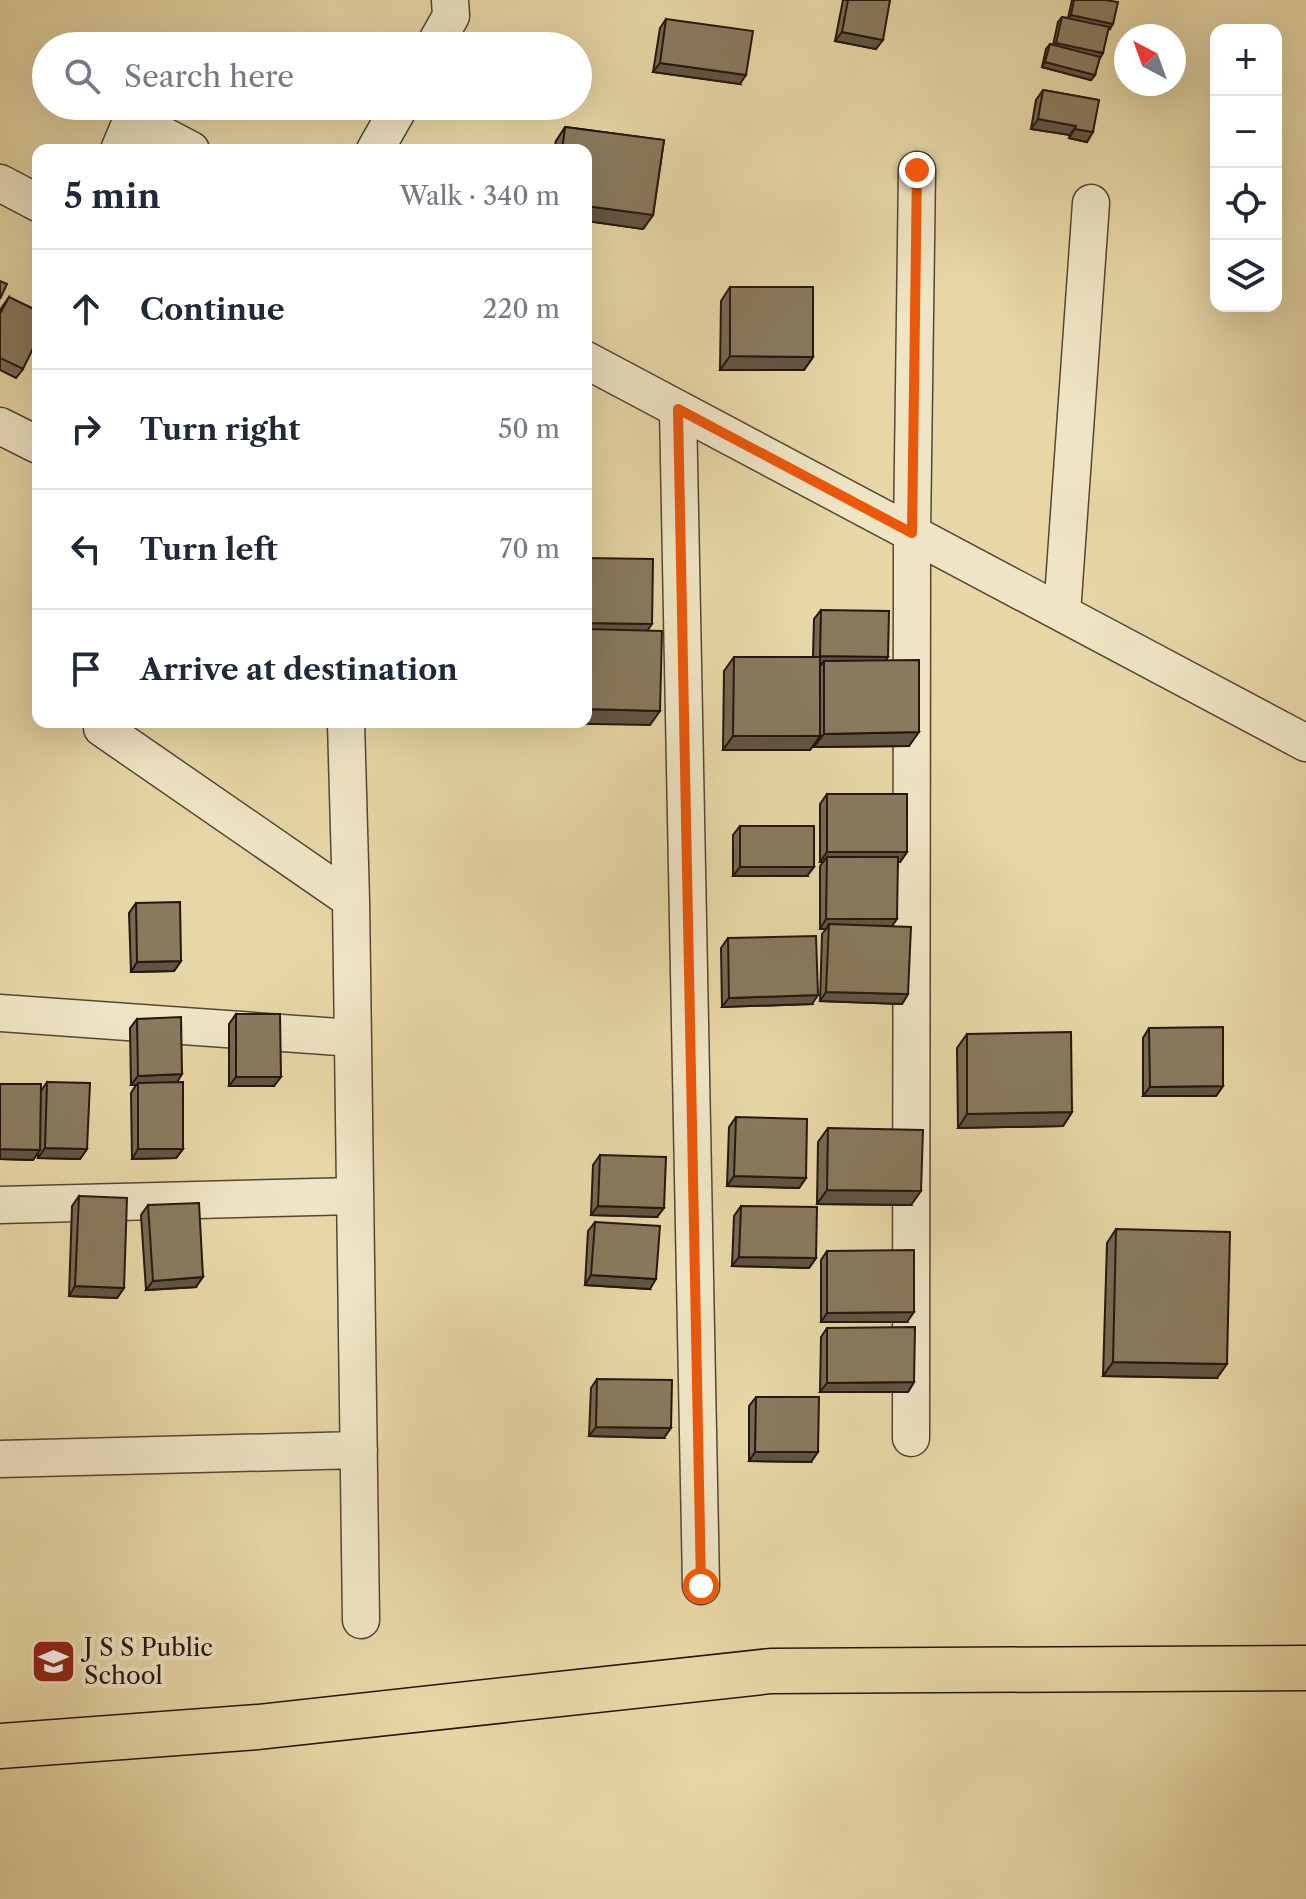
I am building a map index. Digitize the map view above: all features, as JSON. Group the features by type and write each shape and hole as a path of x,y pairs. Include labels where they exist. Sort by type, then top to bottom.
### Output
{"main road":[{"path":"0,1746 258,1727 771,1671 1306,1668"}],"street":[{"path":"442,32 451,16 450,0"},
{"path":"122,144 132,120"},
{"path":"134,120 180,144"},
{"path":"378,144 392,120"},
{"path":"911,1438 912,533 917,170"},
{"path":"0,183 32,200"},
{"path":"1062,613 1091,203"},
{"path":"592,363 1306,743"},
{"path":"678,409 701,1586"},
{"path":"0,426 32,442"},
{"path":"102,728 351,900"},
{"path":"346,728 361,1620"},
{"path":"0,1013 353,1038"},
{"path":"0,1205 355,1196"},
{"path":"0,1459 359,1450"}],"building":[{"path":"848,0 890,0 883,40 842,32"},
{"path":"1074,0 1118,2 1113,24 1071,15"},
{"path":"1062,17 1109,27 1103,53 1056,43"},
{"path":"666,19 753,31 746,75 660,63"},
{"path":"1050,44 1100,57 1095,75 1045,62"},
{"path":"1043,90 1099,100 1093,132 1038,119"},
{"path":"565,127 664,140 653,215 592,207 592,144 563,144"},
{"path":"0,281 7,284 0,299"},
{"path":"730,287 813,287 813,357 730,356"},
{"path":"9,297 32,308 32,350 23,369 0,358 0,314"},
{"path":"592,558 653,559 652,624 592,623"},
{"path":"821,610 889,611 888,657 820,656"},
{"path":"592,629 662,631 660,711 592,709"},
{"path":"734,657 820,657 820,736 733,736"},
{"path":"919,660 919,732 824,734 824,661"},
{"path":"827,794 907,794 907,852 827,852"},
{"path":"740,826 814,826 814,867 740,867"},
{"path":"827,857 898,857 897,919 826,919"},
{"path":"180,902 181,961 137,962 136,903"},
{"path":"829,924 911,927 908,994 826,992"},
{"path":"816,936 818,995 729,998 728,938"},
{"path":"236,1014 280,1014 281,1077 236,1077"},
{"path":"181,1017 182,1074 138,1076 137,1019"},
{"path":"1223,1027 1223,1086 1150,1087 1149,1028"},
{"path":"1071,1032 1072,1112 967,1114 967,1034"},
{"path":"47,1082 90,1083 87,1149 45,1148"},
{"path":"183,1082 183,1149 138,1149 138,1083"},
{"path":"0,1084 41,1084 40,1150 0,1149"},
{"path":"736,1117 807,1119 806,1178 734,1176"},
{"path":"828,1128 923,1130 921,1191 827,1190"},
{"path":"600,1155 666,1157 664,1208 598,1206"},
{"path":"79,1196 127,1198 124,1288 75,1286"},
{"path":"199,1203 203,1277 153,1281 148,1205"},
{"path":"741,1206 817,1207 816,1258 739,1257"},
{"path":"595,1222 660,1226 656,1279 591,1275"},
{"path":"1116,1229 1230,1232 1227,1364 1113,1362"},
{"path":"914,1250 914,1312 827,1313 827,1251"},
{"path":"915,1327 914,1382 827,1383 827,1328"},
{"path":"597,1379 672,1380 671,1428 596,1427"},
{"path":"756,1397 819,1397 818,1452 755,1452"}],"place":[{"name":"J S S Public School","path":"53,1661"}],"route":[{"path":"701,1586 678,409 912,533 917,170"}]}
